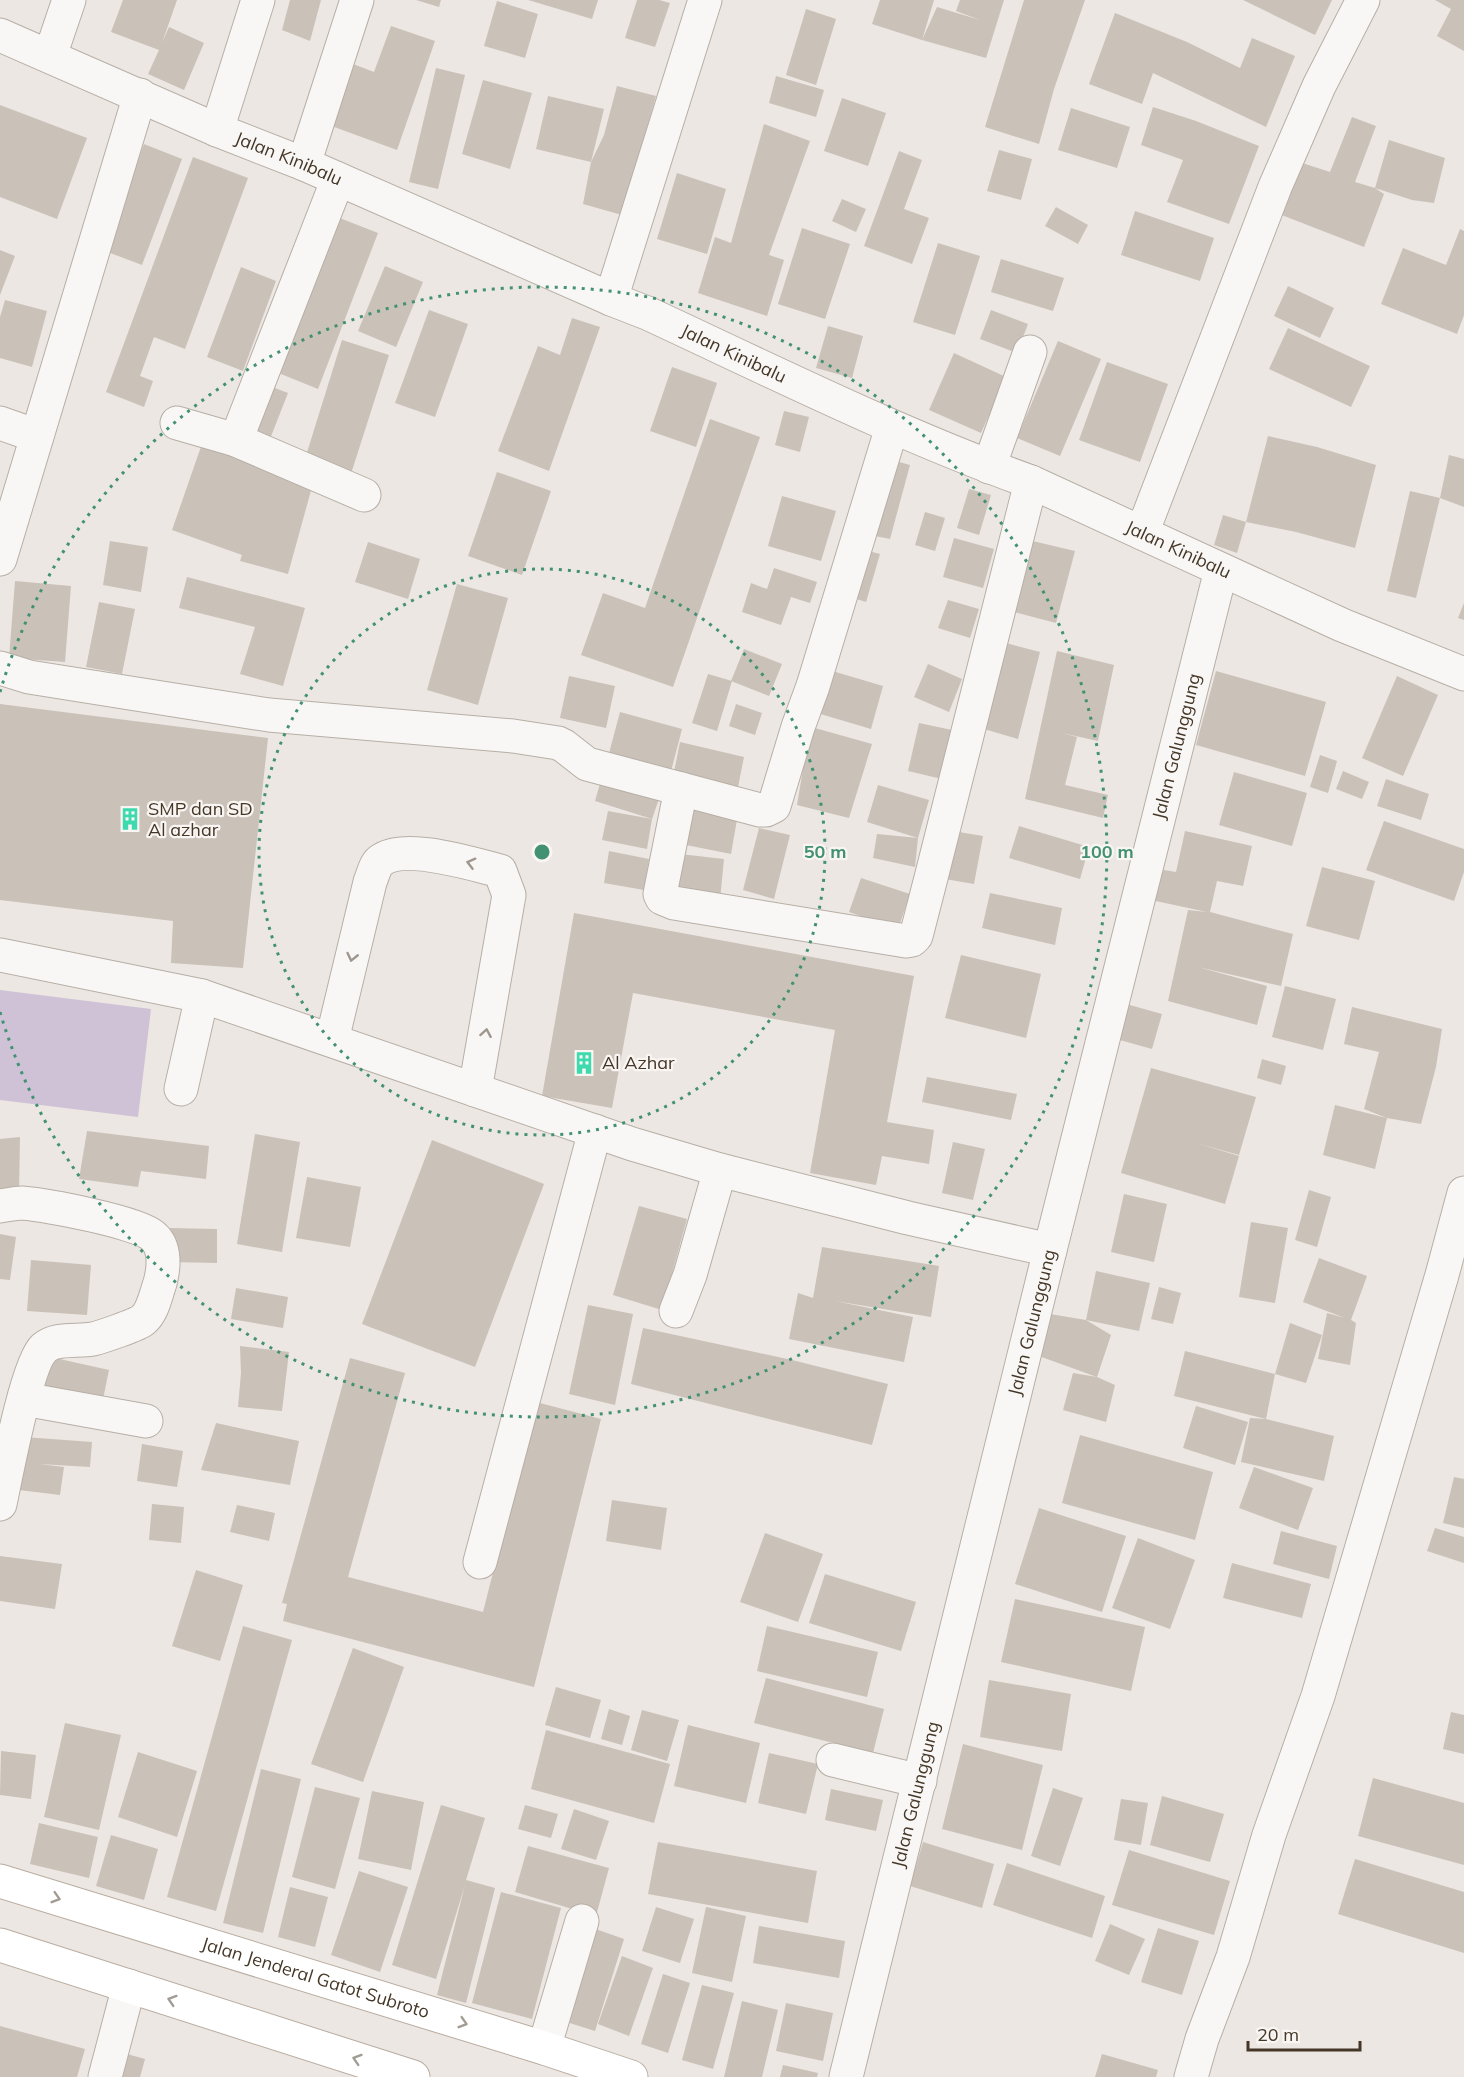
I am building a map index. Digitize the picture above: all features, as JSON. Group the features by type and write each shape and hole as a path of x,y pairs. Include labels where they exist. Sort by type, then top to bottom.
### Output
{"main road":[{"name":"Jalan Jenderal Gatot Subroto","path":"0,1881 544,2048 631,2077"},
{"path":"0,1945 398,2075"}],"street":[{"path":"50,56 69,0"},
{"path":"217,130 258,0"},
{"path":"304,164 357,0"},
{"path":"611,299 705,0"},
{"path":"1142,533 1275,187 1319,86 1363,0"},
{"name":"Jalan Kinibalu","path":"0,35 647,313 892,427 988,467 1031,482 1342,625 1464,674"},
{"path":"0,559 140,95"},
{"path":"236,441 338,179"},
{"path":"988,467 1030,352"},
{"path":"0,423 37,436"},
{"path":"177,423 236,441 364,495"},
{"path":"0,668 29,677 269,716 513,736 558,743 587,765 766,810 774,806 892,427"},
{"path":"681,789 660,894 662,898 685,905 906,941 912,940 916,936 1031,482"},
{"name":"Jalan Galunggung","path":"846,2077 1221,570"},
{"path":"332,1040 370,882 379,862 396,853 448,857 500,871 509,895 476,1090"},
{"path":"0,955 202,996 595,1131 720,1170 908,1218 1050,1250"},
{"path":"181,1089 202,996"},
{"path":"480,1562 595,1131"},
{"path":"676,1311 690,1275 720,1170"},
{"path":"1191,2077 1202,2039 1233,1957 1269,1834 1318,1696 1464,1193"},
{"path":"0,1206 20,1203 49,1206 142,1228 155,1237 164,1254 161,1279 152,1307 144,1320 95,1339 56,1342 44,1348 34,1368 24,1399 0,1504"},
{"path":"24,1399 146,1421"},
{"path":"833,1760 920,1781"},
{"path":"544,2048 582,1921"},
{"path":"105,2077 129,1986"}],"shaded area":[{"path":"0,990 151,1009 138,1117 0,1100"}],"building":[{"path":"123,0 177,0 162,43 169,27 204,43 184,90 148,74 159,50 111,32"},
{"path":"290,0 321,0 310,41 282,30"},
{"path":"416,0 441,0 439,7"},
{"path":"528,0 598,0 592,19"},
{"path":"637,0 659,0 670,3 655,47 625,38"},
{"path":"880,0 934,0 922,40 872,24"},
{"path":"960,0 1004,0 986,58 922,40 937,7 980,20 956,11"},
{"path":"1024,0 1085,0 1054,89 1039,144 985,127"},
{"path":"1243,0 1332,0 1315,35"},
{"path":"1435,0 1464,0 1464,51 1437,36 1451,9"},
{"path":"497,1 538,14 525,58 484,46"},
{"path":"806,9 836,19 816,85 786,75"},
{"path":"1115,13 1187,42 1240,68 1252,38 1295,56 1266,127 1153,73 1142,104 1089,84"},
{"path":"391,26 435,41 397,150 326,124 348,62 374,72"},
{"path":"436,68 465,75 438,189 409,182"},
{"path":"776,76 824,90 816,117 769,103"},
{"path":"483,80 532,93 510,169 462,154"},
{"path":"617,86 656,96 622,215 583,204 591,162 604,135"},
{"path":"548,96 604,109 591,162 536,149"},
{"path":"842,98 886,113 868,166 824,151"},
{"path":"0,105 87,138 57,219 0,197"},
{"path":"1153,107 1259,146 1229,224 1167,202 1183,160 1141,145"},
{"path":"1071,108 1130,127 1117,168 1058,150"},
{"path":"1352,117 1376,126 1355,182 1375,188 1384,194 1364,247 1279,214 1299,162 1330,172"},
{"path":"764,124 810,141 769,255 784,260 767,316 698,293 715,237 731,243"},
{"path":"1389,140 1445,158 1434,203 1412,200 1375,188"},
{"path":"144,144 182,159 142,265 105,251"},
{"path":"999,150 1032,159 1021,200 987,191"},
{"path":"899,151 922,160 904,209 929,218 912,264 864,246"},
{"path":"193,157 248,178 185,349 154,337 140,376 153,381 144,407 106,392"},
{"path":"677,173 726,189 707,254 657,239"},
{"path":"842,199 866,209 856,232 832,221"},
{"path":"1056,207 1088,225 1078,244 1045,226"},
{"path":"1135,211 1214,238 1200,281 1121,255"},
{"path":"332,215 378,233 318,389 271,370"},
{"path":"802,228 850,244 825,319 778,304"},
{"path":"1460,229 1464,231 1464,315 1457,334 1381,304 1403,248 1446,265"},
{"path":"938,243 980,256 955,335 913,322"},
{"path":"0,250 15,256 0,295"},
{"path":"1001,259 1064,278 1053,311 991,292"},
{"path":"385,266 423,282 396,347 358,331"},
{"path":"241,267 276,281 243,371 207,357"},
{"path":"1288,286 1334,308 1320,338 1274,316"},
{"path":"5,300 47,311 32,367 0,358 0,317"},
{"path":"429,310 468,324 435,417 395,403"},
{"path":"991,310 1028,324 1017,353 980,339"},
{"path":"572,318 600,327 549,471 498,451 538,346 560,355"},
{"path":"828,326 863,336 852,378 816,368"},
{"path":"1288,328 1370,366 1351,407 1269,369"},
{"path":"342,340 389,355 350,477 304,462"},
{"path":"1058,341 1101,359 1060,456 1017,438"},
{"path":"954,353 1006,377 981,433 929,410"},
{"path":"1107,362 1168,384 1140,462 1079,440"},
{"path":"672,367 717,383 696,447 650,431"},
{"path":"262,383 288,393 268,444 242,434"},
{"path":"784,411 809,417 800,452 775,445"},
{"path":"710,419 760,437 673,687 581,655 603,593 645,608"},
{"path":"1268,436 1317,447 1376,465 1355,548 1296,532 1246,522"},
{"path":"204,438 315,476 288,574 240,561 242,555 172,530"},
{"path":"1449,455 1464,459 1464,507 1440,498"},
{"path":"885,458 910,465 890,539 865,534"},
{"path":"497,472 551,491 522,575 468,556"},
{"path":"969,489 991,495 979,535 957,528"},
{"path":"1410,491 1440,498 1416,598 1387,591"},
{"path":"782,496 836,511 821,561 768,546"},
{"path":"925,512 945,518 935,551 915,545"},
{"path":"1223,515 1246,522 1237,553 1214,545"},
{"path":"954,538 994,549 983,588 943,577"},
{"path":"1024,539 1075,551 1056,623 1006,610"},
{"path":"110,541 148,547 141,592 103,585"},
{"path":"368,542 420,559 408,599 355,582"},
{"path":"861,549 880,554 866,602 847,596"},
{"path":"774,568 817,582 810,603 791,597 781,625 742,612 751,583 767,589"},
{"path":"187,577 305,608 283,686 240,674 255,627 179,608"},
{"path":"15,581 71,586 65,662 9,658"},
{"path":"457,584 508,598 478,705 427,690"},
{"path":"948,600 979,609 970,638 938,628"},
{"path":"99,602 135,609 122,674 86,667"},
{"path":"1464,603 1464,620 1458,618"},
{"path":"1006,643 1040,652 1018,739 984,729"},
{"path":"744,649 782,664 769,696 731,681"},
{"path":"1057,651 1114,665 1098,741 1062,733 1077,737 1065,785 1108,795 1103,818 1025,799"},
{"path":"928,664 962,679 949,712 914,697"},
{"path":"829,670 883,686 871,729 817,713"},
{"path":"1216,671 1326,702 1305,776 1196,745"},
{"path":"708,674 732,681 717,731 692,723"},
{"path":"569,676 615,686 606,728 560,718"},
{"path":"1397,676 1438,695 1403,776 1362,758"},
{"name":"SMP dan SD Al azhar","path":"0,704 268,738 243,968 171,963 173,921 0,900"},
{"path":"736,704 762,713 755,735 729,726"},
{"path":"620,712 682,729 670,775 608,757"},
{"path":"919,723 952,730 942,779 908,771"},
{"path":"815,728 872,744 849,818 797,805 803,769"},
{"path":"680,742 744,757 737,792 673,777"},
{"path":"1320,755 1337,761 1328,793 1310,787"},
{"path":"1343,771 1369,782 1362,799 1336,789"},
{"path":"1234,772 1307,793 1292,846 1219,825"},
{"path":"1386,779 1429,794 1421,820 1377,806"},
{"path":"601,780 659,799 652,819 595,801"},
{"path":"878,785 929,800 918,838 867,822"},
{"path":"694,806 738,814 731,854 686,845"},
{"path":"608,811 652,819 647,849 602,840"},
{"path":"1384,821 1464,849 1464,872 1454,901 1366,870"},
{"path":"1019,826 1089,847 1080,879 1009,858"},
{"path":"759,828 790,835 774,899 743,890"},
{"path":"947,830 983,836 974,884 939,878"},
{"path":"1185,831 1252,846 1243,886 1217,881 1210,912 1293,934 1281,986 1198,967 1267,986 1257,1025 1168,1001 1188,910 1207,912 1151,900 1158,869 1176,872"},
{"path":"877,834 918,838 915,867 873,858"},
{"path":"609,851 649,859 644,890 604,883"},
{"path":"671,853 724,859 720,900 667,895"},
{"path":"1322,867 1375,881 1359,940 1306,926"},
{"path":"861,878 910,894 898,929 849,912"},
{"path":"990,893 1062,908 1055,945 982,928"},
{"name":"Al Azhar","path":"574,913 914,976 887,1122 934,1130 929,1164 882,1156 876,1185 810,1173 835,1030 633,993 612,1108 542,1096"},
{"path":"961,955 1041,974 1026,1038 945,1018"},
{"path":"1285,986 1336,999 1323,1050 1272,1037"},
{"path":"1119,1002 1162,1014 1152,1049 1109,1037"},
{"path":"1352,1007 1442,1029 1436,1067 1421,1124 1387,1118 1364,1109 1379,1052 1344,1044"},
{"path":"1262,1059 1286,1066 1281,1085 1257,1078"},
{"path":"1151,1068 1256,1097 1239,1155 1196,1143 1239,1156 1225,1204 1121,1173"},
{"path":"927,1077 1017,1094 1011,1120 922,1102"},
{"path":"1335,1105 1387,1118 1375,1169 1323,1155"},
{"path":"87,1131 209,1146 206,1179 141,1171 138,1187 79,1179"},
{"path":"255,1134 300,1142 282,1252 237,1244"},
{"path":"20,1137 19,1192 0,1190 0,1139"},
{"path":"432,1140 544,1184 475,1367 362,1324"},
{"path":"953,1142 985,1149 973,1200 942,1193"},
{"path":"307,1177 361,1187 350,1247 296,1238"},
{"path":"1309,1190 1331,1197 1317,1247 1295,1240"},
{"path":"1124,1194 1167,1204 1154,1262 1111,1252"},
{"path":"639,1206 687,1219 662,1310 613,1295"},
{"path":"1251,1222 1288,1228 1275,1303 1239,1297"},
{"path":"170,1228 217,1229 217,1263 170,1262"},
{"path":"0,1234 16,1237 10,1280 0,1279"},
{"path":"822,1247 939,1266 931,1317 835,1301 913,1317 904,1362 789,1339 798,1293 813,1298"},
{"path":"1319,1258 1367,1276 1351,1320 1356,1323 1350,1365 1318,1359 1327,1313 1345,1318 1303,1302"},
{"path":"31,1260 91,1265 87,1315 27,1311"},
{"path":"1096,1271 1150,1283 1139,1331 1086,1320"},
{"path":"1159,1287 1181,1293 1173,1324 1151,1319"},
{"path":"236,1288 288,1297 283,1328 231,1319"},
{"path":"588,1305 633,1314 615,1405 569,1394"},
{"path":"1050,1314 1086,1320 1111,1335 1097,1377 1036,1355"},
{"path":"1290,1323 1322,1335 1306,1383 1275,1374"},
{"path":"643,1328 792,1360 888,1384 872,1445 631,1384"},
{"path":"240,1346 289,1352 282,1411 238,1407 241,1373"},
{"path":"1185,1351 1275,1374 1266,1419 1174,1396"},
{"path":"46,1356 109,1370 101,1409 37,1394"},
{"path":"350,1358 405,1373 348,1577 483,1612 536,1402 601,1419 534,1687 283,1621 287,1604 282,1603"},
{"path":"1073,1373 1097,1377 1115,1385 1106,1422 1063,1410"},
{"path":"1196,1406 1248,1422 1235,1465 1183,1448"},
{"path":"1250,1418 1266,1419 1334,1436 1324,1481 1241,1462"},
{"path":"216,1423 299,1441 290,1485 201,1470"},
{"path":"1080,1435 1213,1472 1195,1540 1062,1503"},
{"path":"24,1437 92,1442 90,1467 39,1464 64,1467 60,1495 19,1490"},
{"path":"142,1444 183,1451 177,1487 137,1481"},
{"path":"1254,1467 1313,1488 1298,1530 1239,1508"},
{"path":"1454,1477 1464,1479 1464,1528 1443,1523"},
{"path":"612,1500 667,1508 661,1550 606,1541"},
{"path":"152,1504 184,1507 181,1543 149,1540"},
{"path":"237,1505 275,1513 269,1541 230,1532"},
{"path":"1039,1508 1126,1536 1102,1612 1015,1584"},
{"path":"1435,1528 1464,1537 1464,1563 1427,1551"},
{"path":"1281,1531 1337,1546 1329,1579 1273,1564"},
{"path":"765,1533 823,1554 798,1622 740,1602"},
{"path":"1138,1538 1195,1560 1170,1629 1112,1608"},
{"path":"0,1556 62,1564 55,1609 0,1601"},
{"path":"1232,1563 1311,1584 1302,1618 1223,1598"},
{"path":"196,1570 243,1585 220,1661 172,1646"},
{"path":"825,1574 916,1602 901,1651 809,1623"},
{"path":"1015,1599 1145,1627 1131,1691 1001,1662"},
{"path":"243,1626 292,1640 216,1911 167,1897"},
{"path":"767,1626 878,1652 867,1697 757,1671"},
{"path":"353,1648 404,1667 363,1782 311,1764"},
{"path":"766,1678 884,1709 873,1753 754,1723"},
{"path":"989,1680 1071,1694 1062,1751 980,1737"},
{"path":"556,1687 601,1700 590,1738 545,1725"},
{"path":"609,1709 630,1716 622,1745 601,1739"},
{"path":"642,1710 679,1720 667,1761 631,1750"},
{"path":"1451,1712 1464,1715 1464,1754 1443,1749"},
{"path":"65,1723 121,1735 99,1830 44,1817"},
{"path":"688,1725 760,1743 746,1803 674,1786"},
{"path":"546,1730 670,1764 654,1823 531,1789"},
{"path":"963,1744 1043,1765 1022,1850 942,1829"},
{"path":"1,1751 36,1755 31,1799 0,1795"},
{"path":"138,1752 197,1771 177,1837 118,1817"},
{"path":"769,1753 818,1764 806,1814 758,1803"},
{"path":"261,1769 301,1779 263,1933 223,1923"},
{"path":"1373,1778 1464,1803 1464,1865 1358,1836"},
{"path":"315,1787 360,1798 335,1889 292,1877"},
{"path":"1053,1788 1083,1798 1060,1866 1031,1856"},
{"path":"831,1789 883,1800 876,1831 825,1820"},
{"path":"372,1791 424,1802 411,1870 358,1859"},
{"path":"1162,1796 1224,1814 1210,1862 1150,1845"},
{"path":"1121,1799 1148,1803 1141,1845 1114,1840"},
{"path":"441,1805 485,1818 466,1880 495,1888 466,2003 437,1995 465,1885 436,1979 392,1965"},
{"path":"525,1805 558,1814 551,1838 518,1829"},
{"path":"574,1809 609,1821 596,1860 561,1849"},
{"path":"39,1823 98,1837 89,1878 30,1864"},
{"path":"111,1835 158,1849 144,1900 96,1886"},
{"path":"658,1842 817,1871 808,1923 648,1894"},
{"path":"923,1842 994,1864 982,1908 910,1886"},
{"path":"528,1846 609,1868 596,1916 515,1892"},
{"path":"1129,1850 1230,1881 1214,1935 1112,1905"},
{"path":"1355,1859 1464,1892 1464,1953 1338,1914"},
{"path":"1007,1863 1105,1896 1092,1938 993,1905"},
{"path":"359,1871 408,1887 380,1972 331,1955"},
{"path":"290,1887 328,1897 315,1947 278,1937"},
{"path":"501,1892 561,1908 532,2019 472,2003"},
{"path":"656,1907 694,1919 680,1963 642,1951"},
{"path":"706,1907 746,1916 732,1982 692,1973"},
{"path":"1110,1924 1145,1939 1129,1975 1095,1961"},
{"path":"759,1926 845,1941 839,1978 753,1963"},
{"path":"590,1927 624,1939 595,2031 560,2020"},
{"path":"1158,1928 1199,1941 1182,1995 1141,1982"},
{"path":"622,1956 653,1968 629,2036 598,2024"},
{"path":"663,1974 690,1983 668,2053 641,2044"},
{"path":"702,1985 734,1993 713,2069 682,2060"},
{"path":"742,2001 778,2010 762,2077 724,2077"},
{"path":"786,2003 833,2013 823,2061 776,2051"},
{"path":"0,2026 85,2049 77,2077 0,2077"},
{"path":"116,2051 145,2059 140,2077 110,2077"},
{"path":"1102,2054 1158,2070 1156,2077 1095,2077"},
{"path":"783,2065 818,2073 817,2077 780,2077"}],"place":[{"name":"SMP dan SD Al azhar","path":"130,819"},
{"name":"Al Azhar","path":"584,1063"}]}
